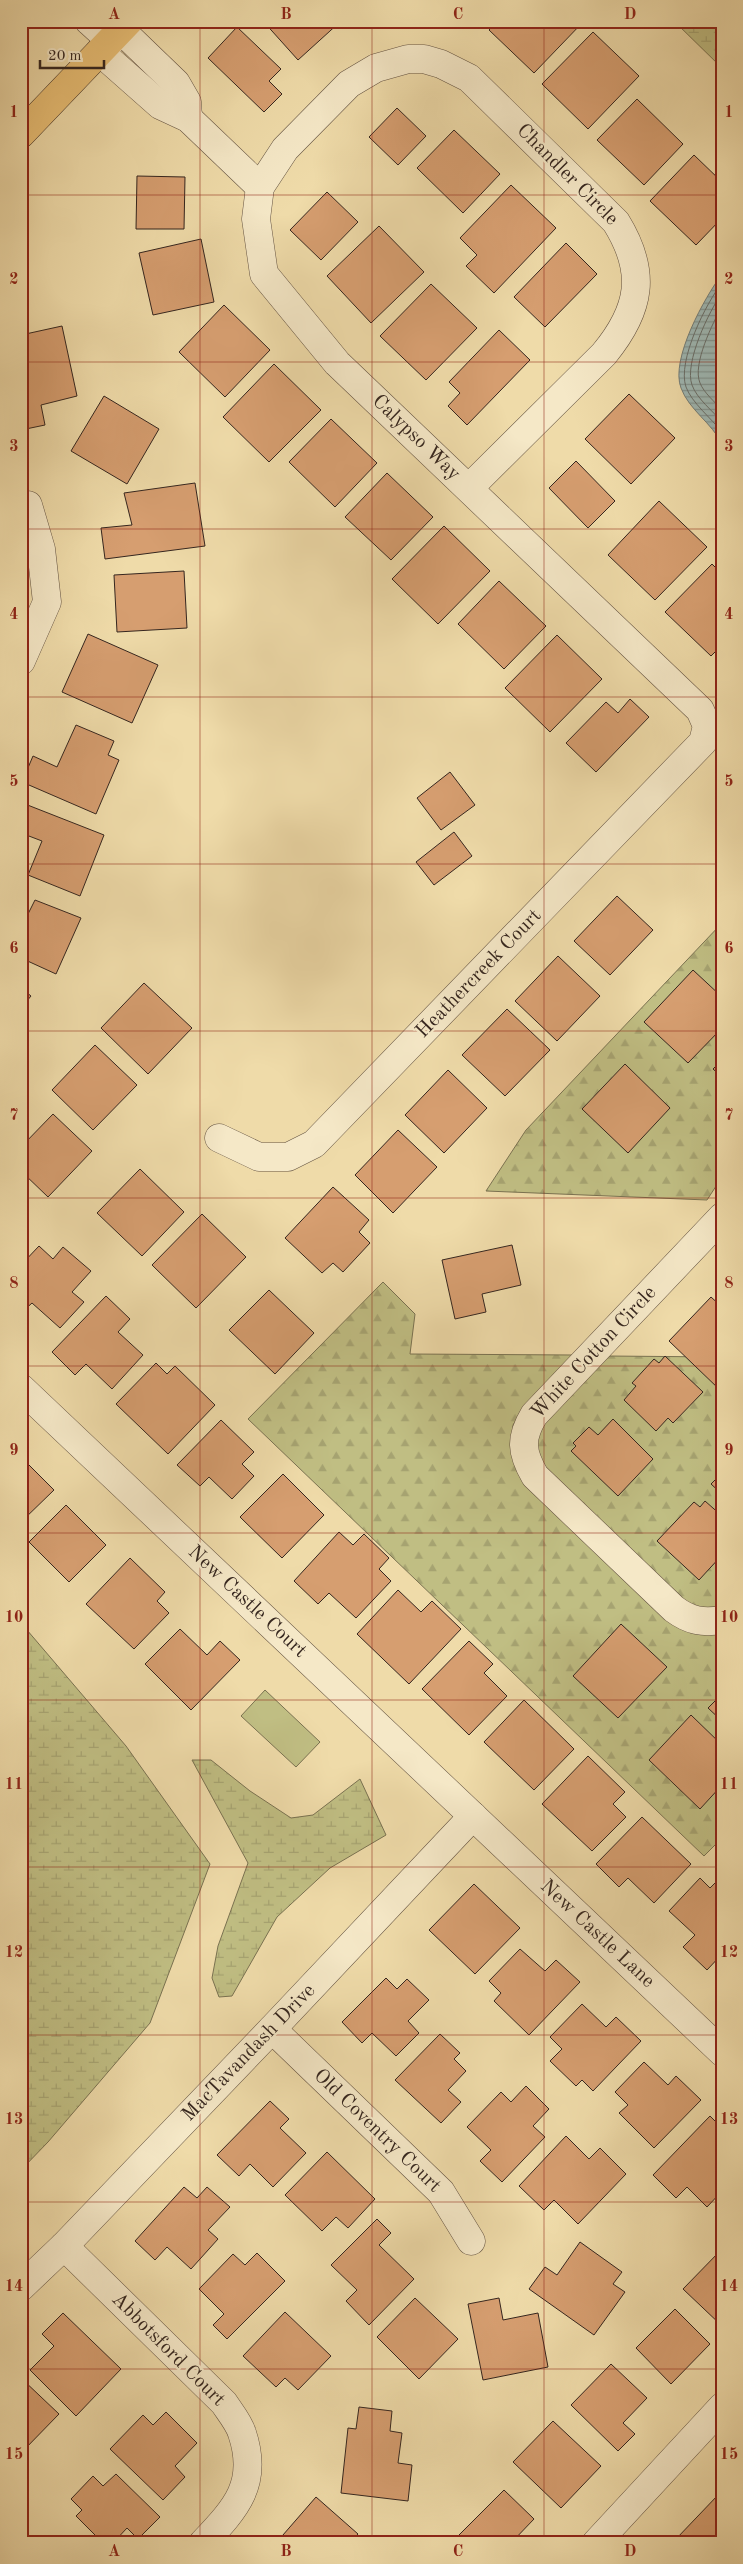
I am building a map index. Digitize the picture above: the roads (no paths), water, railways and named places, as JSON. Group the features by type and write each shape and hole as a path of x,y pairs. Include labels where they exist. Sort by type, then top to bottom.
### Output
{"main road":[{"path":"21,134 115,36"}],"street":[{"path":"88,21 115,36 160,105 188,118 260,187"},
{"name":"Chandler Circle","path":"260,187 285,148 349,84 376,68 392,62 408,59 424,60 455,70 469,78 616,222 632,253 637,280 629,317 620,334 604,354 469,488"},
{"name":"Calypso Way","path":"260,187 256,218 264,274 337,363 700,710 707,726"},
{"path":"21,661 46,602 41,549 28,504"},
{"name":"Heathercreek Court","path":"219,1138 259,1157 288,1156 314,1144 703,742 707,726"},
{"name":"White Cotton Circle","path":"722,1218 534,1415 524,1432 525,1458 535,1476 667,1602 687,1619 707,1622 722,1620"},
{"name":"New Castle Court","path":"21,1388 473,1816"},
{"name":"MacTavandash Drive","path":"21,2287 64,2246 473,1816"},
{"name":"New Castle Lane","path":"473,1816 722,2052"},
{"name":"Old Coventry Court","path":"272,2029 441,2192 471,2241"},
{"name":"Abbotsford Court","path":"64,2246 224,2403 242,2432 248,2460 246,2487 228,2517 203,2543"},
{"path":"596,2543 722,2408"}],"water":[{"path":"722,274 722,444 713,429 689,403 681,388 679,376 680,361 691,329 707,297"}]}
